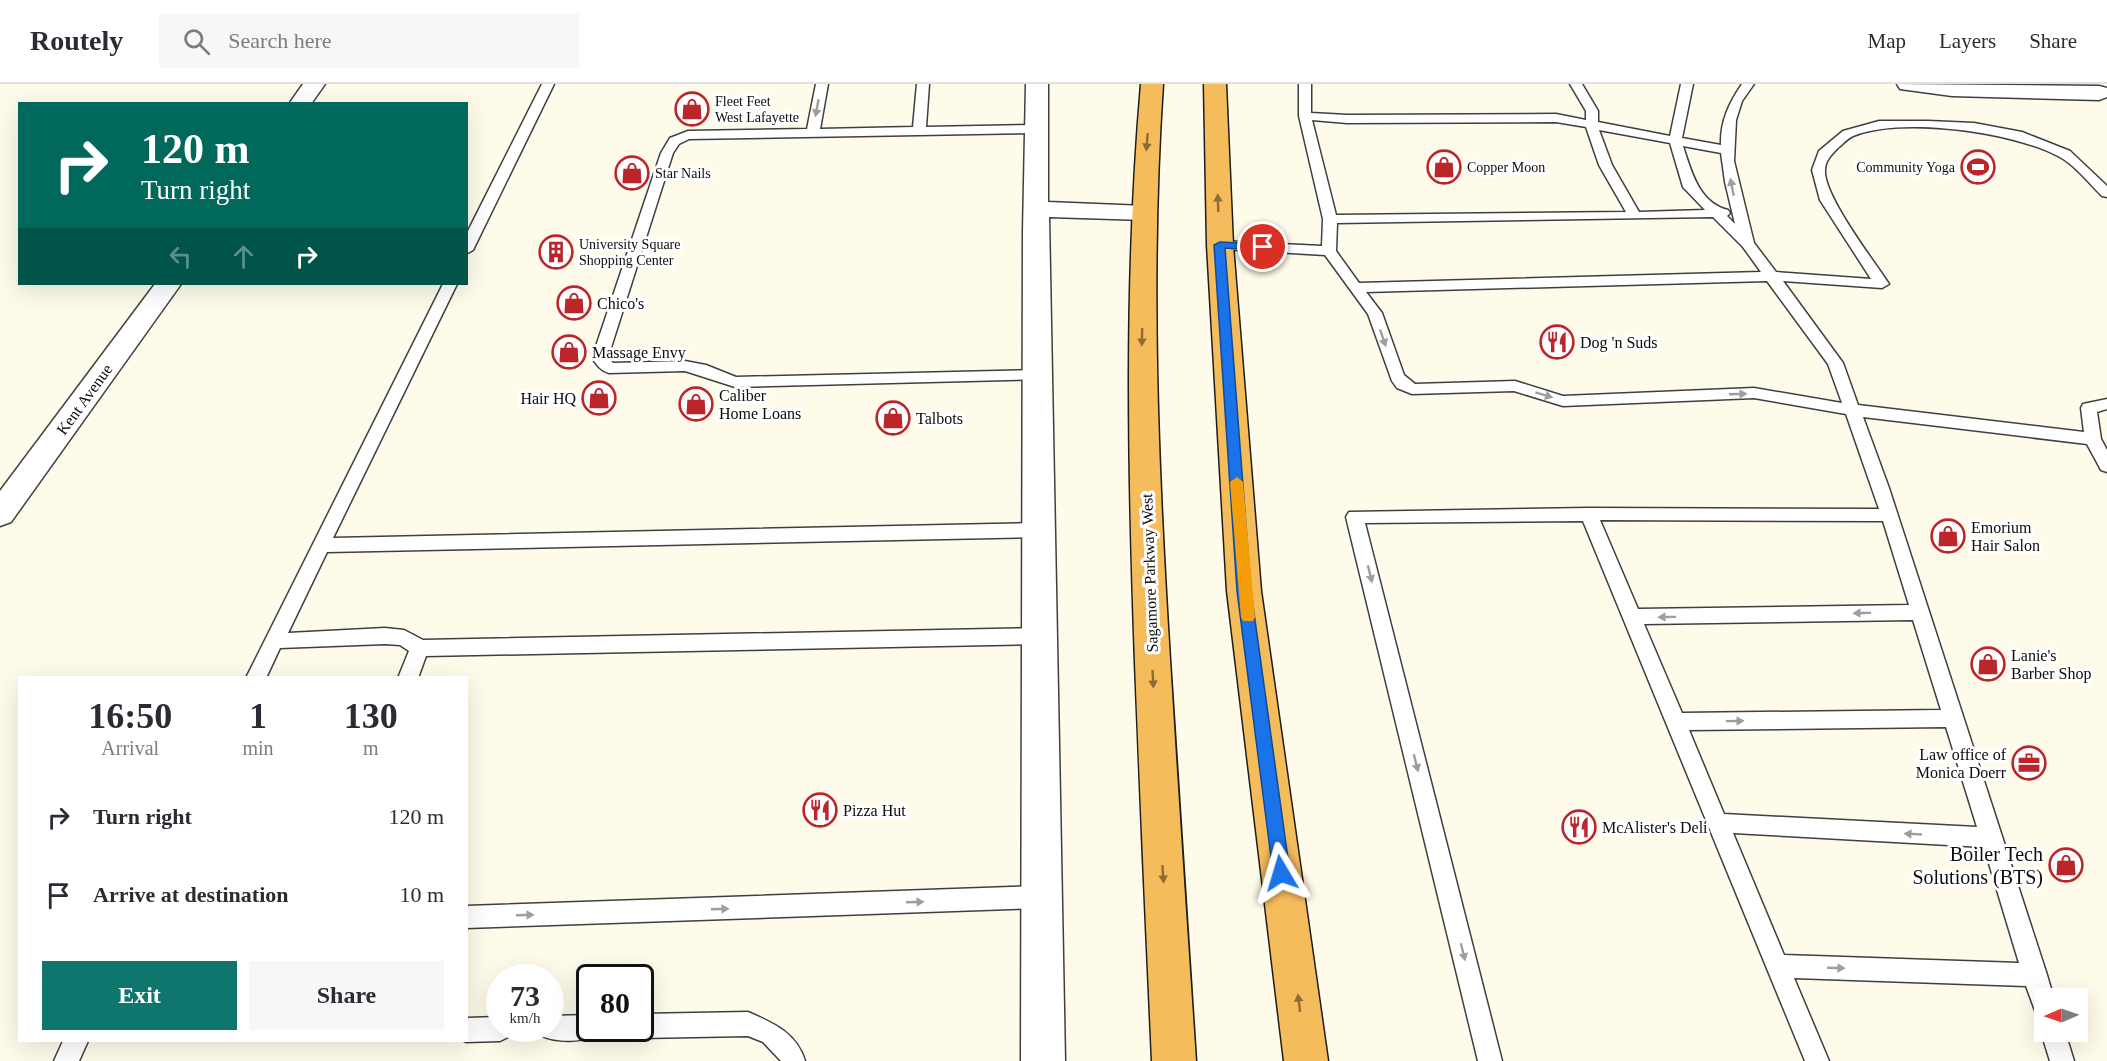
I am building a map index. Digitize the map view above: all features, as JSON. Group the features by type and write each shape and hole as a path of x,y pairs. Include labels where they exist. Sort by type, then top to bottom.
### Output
{"highway":[{"name":"Sagamore Parkway West","path":"1152,84 1144,185 1142,343 1146,532 1174,1061"},
{"path":"1215,84 1220,245 1244,591 1306,1061"}],"street":[{"path":"301,102 314,84"},
{"path":"1037,84 1043,1061"},
{"path":"1908,84 1952,89 2098,92"},
{"path":"1036,209 1145,213"},
{"name":"Kent Avenue","path":"0,514 167,285"}],"lane":[{"path":"468,245 548,84"},
{"path":"813,133 822,84"},
{"path":"919,131 923,84"},
{"path":"1305,84 1305,116 1330,219 1329,251 1354,288 1375,313 1397,377 1412,389 1515,386 1563,401 1754,393 1853,410 2092,439"},
{"path":"1576,84 1593,111 1590,124 1596,141 1635,216"},
{"path":"1687,84 1675,140 1690,187 1748,244 1835,363 1889,516 2039,988"},
{"path":"1748,84 1741,91 1730,117 1728,150 1728,166 1748,244"},
{"path":"1305,116 1347,119 1556,118 1728,150"},
{"path":"1354,288 1771,276 1882,284 1827,200 1818,170 1824,154 1846,134 1879,125 1974,127 2022,136 2065,154 2107,194"},
{"path":"1036,129 678,137 670,145 600,357 609,368 684,366 701,369 735,382 1037,375"},
{"path":"1330,219 1635,216 1738,212"},
{"path":"1220,245 1329,251"},
{"path":"257,676 450,285"},
{"path":"2107,404 2089,408 2092,439 2107,466"},
{"path":"1490,1061 1356,517 1589,514 1889,516"},
{"path":"1589,514 1817,1061"},
{"path":"321,545 1038,530"},
{"path":"1632,617 1920,612"},
{"path":"274,642 385,636 404,638 420,648 1039,636"},
{"path":"409,676 420,648"},
{"path":"1676,722 1953,718"},
{"path":"1718,824 1992,838"},
{"path":"468,918 1041,897"},
{"path":"1778,966 2035,975"},
{"path":"654,1026 748,1024 771,1034 791,1054 793,1061"},
{"path":"468,1030 486,1029"},
{"path":"66,1061 76,1042"},
{"path":"2056,1042 2062,1061"}],"slow traffic":[{"path":"1237,482 1244,591 1248,617"}],"place":[{"name":"Fleet Feet West Lafayette","path":"692,109"},
{"name":"Copper Moon","path":"1444,167"},
{"name":"Community Yoga","path":"1978,167"},
{"name":"Star Nails","path":"632,173"},
{"name":"University Square Shopping Center","path":"556,252"},
{"name":"Chico's","path":"574,303"},
{"name":"Dog 'n Suds","path":"1557,342"},
{"name":"Massage Envy","path":"569,352"},
{"name":"Hair HQ","path":"599,398"},
{"name":"Caliber Home Loans","path":"696,404"},
{"name":"Talbots","path":"893,418"},
{"name":"Emorium Hair Salon","path":"1948,536"},
{"name":"Lanie's Barber Shop","path":"1988,664"},
{"name":"Law office of Monica Doerr","path":"2029,763"},
{"name":"Pizza Hut","path":"820,810"},
{"name":"McAlister's Deli","path":"1579,827"},
{"name":"Boiler Tech Solutions (BTS)","path":"2066,865"}],"route":[{"path":"1263,247 1220,245 1244,591 1281,873"}]}
